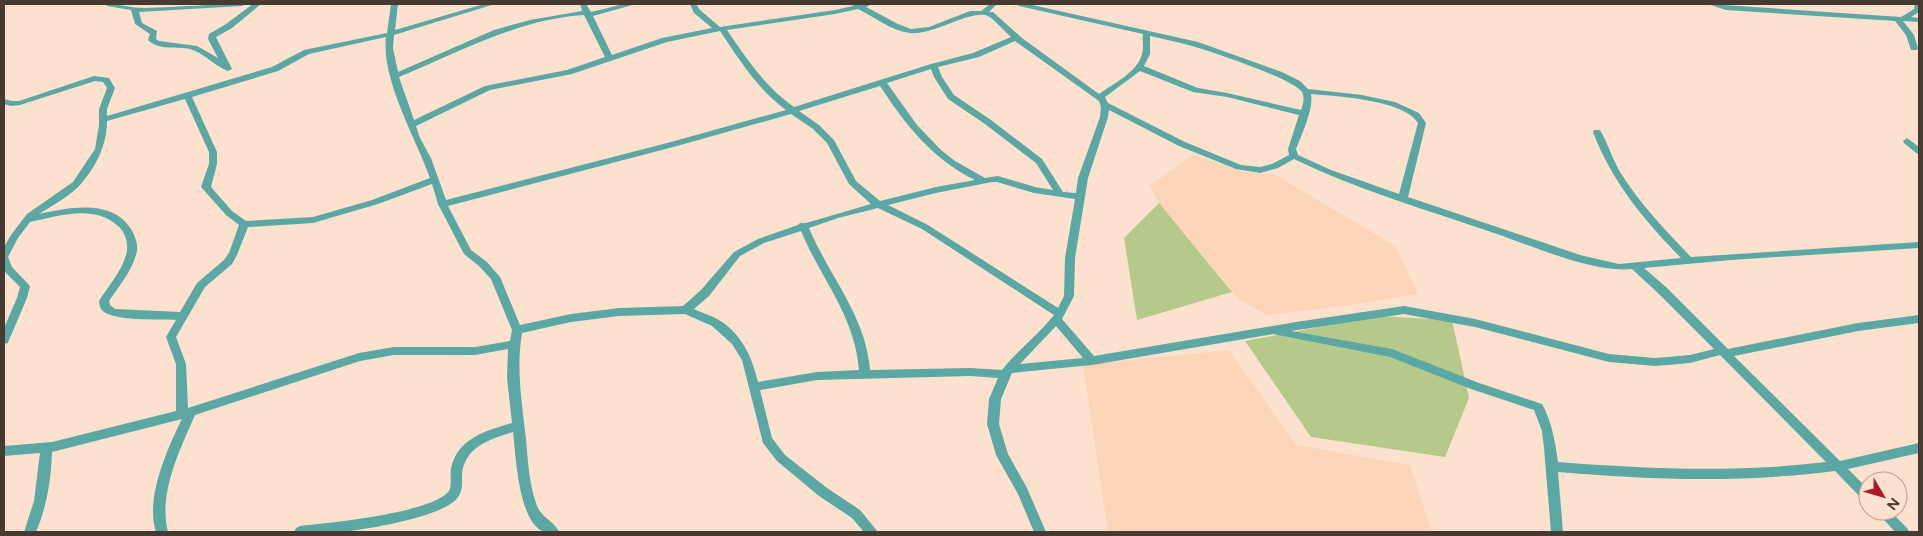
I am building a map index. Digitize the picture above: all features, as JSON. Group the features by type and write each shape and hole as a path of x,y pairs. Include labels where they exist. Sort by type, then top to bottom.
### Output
{"street":[{"path":"110,4 135,10 182,9 242,4"},
{"path":"232,82 228,69 212,36 229,26 257,4"},
{"path":"394,4 389,48 395,76 411,125 443,204 468,252 495,277 517,330 514,344 513,378 524,477 530,506 538,520 553,532"},
{"path":"103,120 276,68 307,52 391,34 491,4"},
{"path":"582,4 609,58"},
{"path":"395,76 442,54 498,32 544,19 588,14 632,4"},
{"path":"693,4 698,11 720,29 776,99 825,135 840,156 852,182 864,194 879,205 925,227 1058,317 1092,361"},
{"path":"411,125 488,88 508,82 560,74 665,40 720,29 835,12 861,5 895,26 919,32 973,13 984,12 994,4"},
{"path":"1019,4 1195,44 1279,74 1297,83 1306,91 1366,98 1406,109 1417,115 1422,123 1403,198"},
{"path":"1712,4 1726,8 1919,20"},
{"path":"1900,18 1916,13 1918,5"},
{"path":"135,10 139,24 154,33 152,40 155,42 171,46 192,47 208,54 228,69"},
{"path":"984,12 1102,101 1182,144 1239,167 1260,170 1275,166 1294,156"},
{"path":"1900,18 1910,35 1914,48"},
{"path":"1102,101 1138,67 1146,56 1147,33"},
{"path":"443,204 550,174 674,144 791,110 976,55 1017,37"},
{"path":"934,66 938,77 951,97 988,122 1039,161 1060,194"},
{"path":"1138,67 1196,90 1227,95 1305,114"},
{"path":"4,101 11,104 20,103 84,82 103,78 109,83 111,88 103,108 99,148 80,178 76,184 45,204 27,220 14,237 4,261 25,286 22,298 4,340"},
{"path":"882,82 919,135 931,147 957,168 985,181"},
{"path":"1306,91 1308,101 1292,149 1294,156 1328,172 1578,258 1619,267 1919,245"},
{"path":"187,95 213,152 213,164 206,187 229,213 244,224 312,220 375,202 434,180"},
{"path":"1040,532 1023,492 1002,456 993,424 995,399 1007,372 1058,317 1068,296 1070,258 1082,178 1104,117 1102,101"},
{"path":"1597,132 1603,149 1627,193 1689,261"},
{"path":"1907,141 1919,151"},
{"path":"686,310 705,293 737,254 761,240 803,225 936,190 998,179 1024,188 1080,197"},
{"path":"27,220 66,212 90,210 104,213 120,222 129,232 132,248 126,268 104,301 105,307 112,312 122,314 182,316"},
{"path":"162,532 160,528 161,504 170,460 186,414 180,364 171,337 201,285 228,262 234,253 244,224"},
{"path":"803,225 810,245 850,311 865,353 865,374"},
{"path":"1636,266 1858,487"},
{"path":"517,330 571,318 619,312 686,310 716,324 736,341 747,360 767,440 780,458 823,492 856,514 872,532"},
{"path":"753,387 817,376 1007,372 1092,361 1270,330 1404,310 1475,323 1609,358 1655,362 1690,359 1858,327 1919,319"},
{"path":"1270,330 1392,353 1474,386 1538,406 1545,419 1557,532"},
{"path":"4,451 46,448 186,414 359,358 394,351 475,351 514,344"},
{"path":"300,532 380,521 436,506 447,500 457,489 458,463 469,445 487,436 517,426"},
{"path":"30,532 37,517 45,483 46,448"},
{"path":"1551,466 1608,471 1727,475 1838,466 1919,448"},
{"path":"1892,521 1902,532"}],"shaded area":[{"path":"1193,155 1247,173 1274,174 1395,246 1418,294 1351,305 1266,315 1239,299 1159,203 1149,186"},
{"path":"1229,350 1296,445 1410,465 1432,532 1108,532 1083,365"}],"green space":[{"path":"1159,203 1232,292 1137,320 1124,238"},
{"path":"1377,316 1452,320 1469,398 1445,457 1311,437 1245,341"}]}
